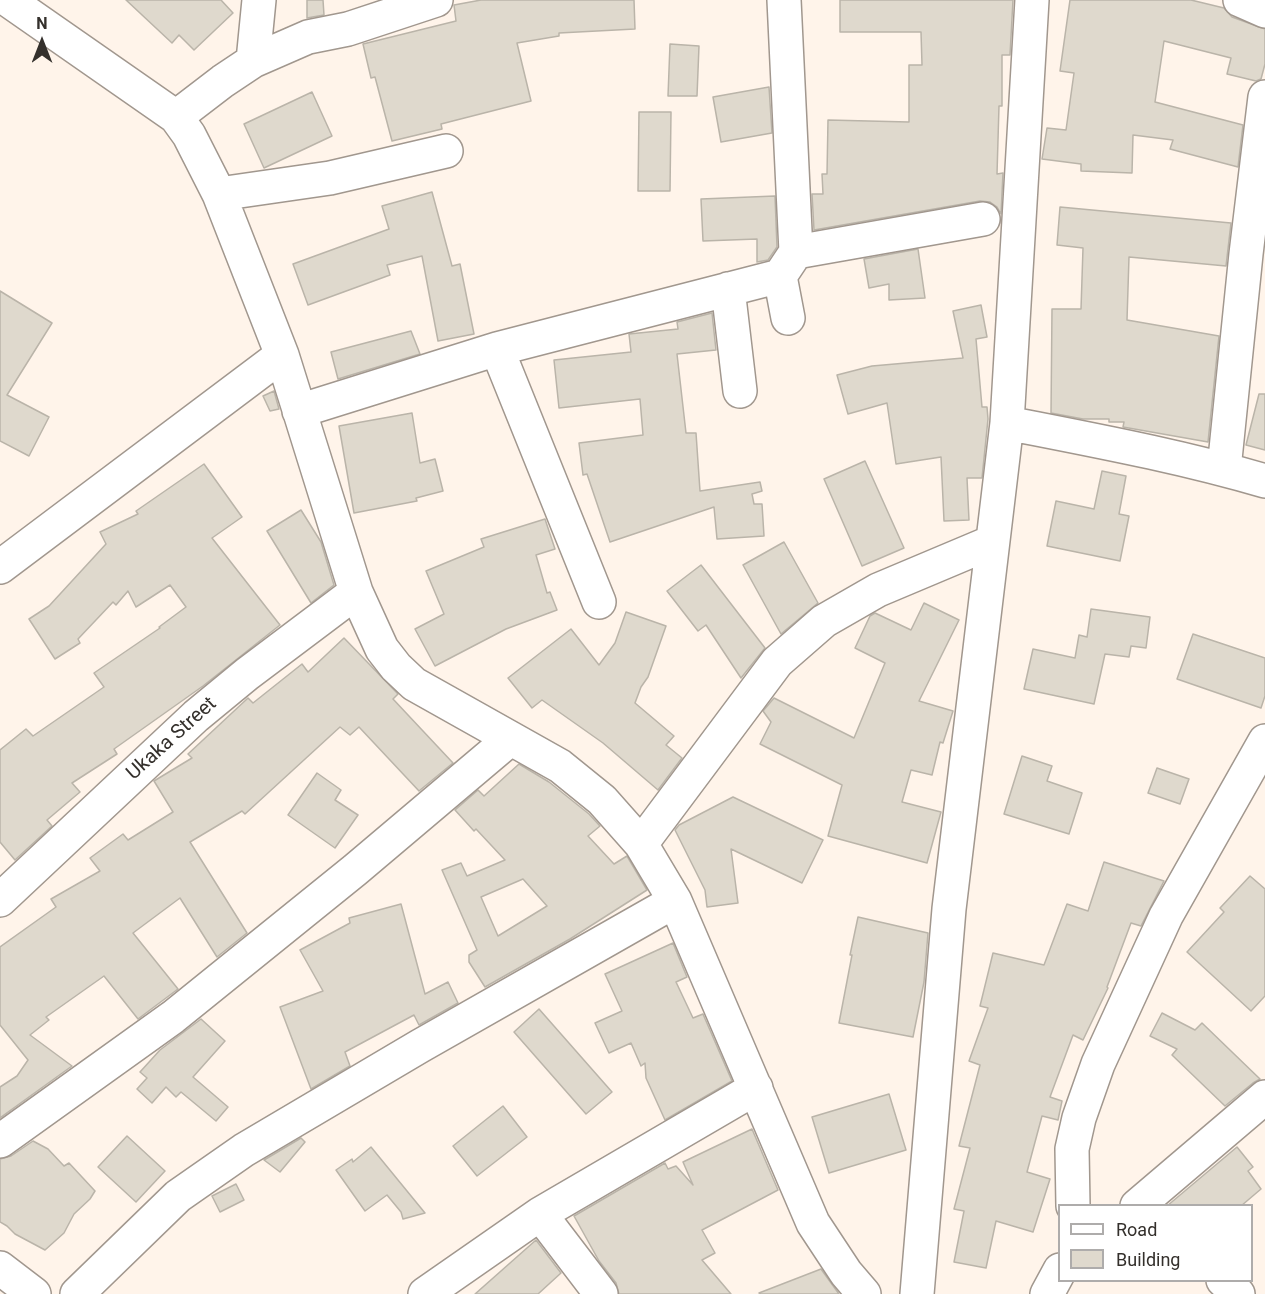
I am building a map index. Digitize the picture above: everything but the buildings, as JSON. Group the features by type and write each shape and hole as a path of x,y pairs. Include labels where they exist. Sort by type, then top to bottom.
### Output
{"street":[{"path":"8,0 176,117 189,135 219,194 282,356 356,592 382,649 396,668 414,684 560,766 602,800 641,844 675,901 813,1223 846,1273 864,1294"},
{"path":"253,61 259,0"},
{"path":"176,117 222,81 253,61 308,37 348,29 436,0"},
{"path":"784,0 788,318"},
{"path":"916,1294 949,909 1007,423 1032,0"},
{"path":"1240,0 1265,11"},
{"path":"1224,469 1265,97"},
{"path":"219,194 330,178 446,151"},
{"path":"299,411 497,349 729,289 788,264 983,219"},
{"path":"729,289 740,391"},
{"path":"497,349 599,602"},
{"path":"0,567 282,356"},
{"path":"1007,423 1224,469 1265,481"},
{"path":"641,844 777,662 824,621 878,590 992,542"},
{"name":"Ukaka Street","path":"0,900 195,716 356,592"},
{"path":"0,1141 173,1017 355,870 510,739"},
{"path":"1073,1204 1072,1149 1079,1118 1098,1064 1166,916 1265,741"},
{"path":"77,1294 178,1196 244,1150 420,1046 675,901"},
{"path":"425,1294 540,1214 756,1088"},
{"path":"1139,1204 1265,1097"},
{"path":"540,1214 601,1294"},
{"path":"0,1268 34,1294"},
{"path":"1047,1294 1058,1272"},
{"path":"1223,1282 1238,1294"}]}
